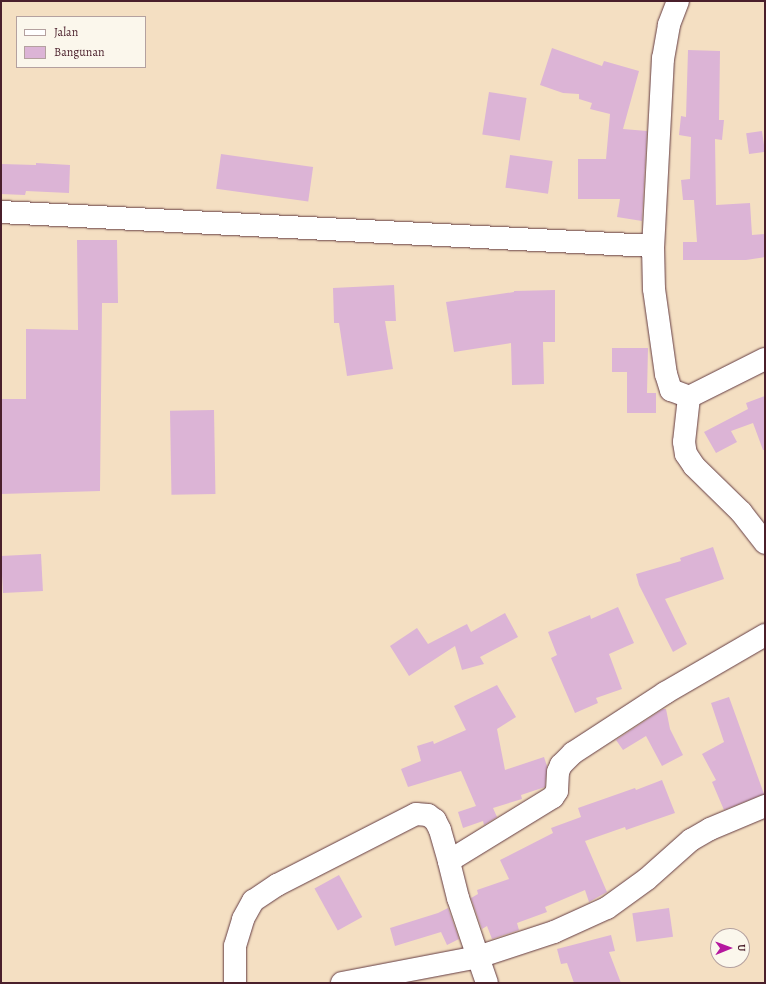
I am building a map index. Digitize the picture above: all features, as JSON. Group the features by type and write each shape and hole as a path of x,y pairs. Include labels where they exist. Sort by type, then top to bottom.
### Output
{"street":[{"path":"678,1 669,25 662,58 653,246 654,289 666,374 671,390 682,396 689,397 765,359"},
{"path":"1,212 653,246"},
{"path":"689,397 684,442 686,454 694,466 741,512 765,543"},
{"path":"449,861 553,797 557,791 558,772 561,765 573,753 666,693 765,635"},
{"path":"342,983 396,978 478,957 554,932 607,908 647,879 691,840 710,829 765,806"},
{"path":"235,983 235,946 243,919 253,900 277,885 416,814 428,814 435,820 440,830 458,898 487,983"}],"building":[{"path":"552,48 602,66 604,61 639,71 623,129 647,131 642,221 617,217 620,199 578,199 578,159 606,159 610,114 590,109 592,103 579,99 579,94 563,93 540,85"},
{"path":"688,50 720,51 719,120 724,120 722,140 715,139 716,205 750,203 752,235 765,234 765,257 746,260 683,260 683,242 697,242 694,200 683,200 681,180 690,179 691,137 679,135 681,116 686,117"},
{"path":"489,92 527,98 520,140 482,134"},
{"path":"762,131 765,152 749,154 746,133"},
{"path":"221,154 313,167 308,202 216,189"},
{"path":"510,155 553,161 548,194 505,188"},
{"path":"36,163 70,165 69,193 26,191 25,195 1,194 1,164 36,165"},
{"path":"77,240 117,240 118,303 102,303 100,491 1,494 1,399 26,399 26,329 78,330"},
{"path":"394,285 396,321 385,321 393,369 347,376 339,323 334,323 333,288"},
{"path":"555,290 555,342 543,342 544,384 512,385 511,343 454,352 446,302 514,291"},
{"path":"612,348 648,348 647,393 656,393 656,413 627,413 627,372 612,372"},
{"path":"765,396 765,450 763,450 753,423 731,431 737,442 716,453 704,432 748,409 746,403"},
{"path":"214,410 215,494 171,495 170,411"},
{"path":"713,547 724,579 665,599 687,644 673,652 639,585 636,574 681,561 680,558"},
{"path":"41,554 43,591 3,593 1,556"},
{"path":"618,607 634,643 609,654 622,689 596,698 598,703 575,713 551,658 557,655 548,632 590,615 591,619"},
{"path":"505,613 518,637 480,657 484,664 462,670 455,646 409,676 390,646 417,628 428,644 467,624 471,632"},
{"path":"497,685 516,717 497,729 505,770 544,757 547,766 545,787 521,795 522,799 493,808 497,817 484,825 483,821 463,828 458,812 476,806 461,771 408,787 401,769 421,761 417,746 433,741 434,744 466,730 454,706"},
{"path":"729,697 764,794 724,810 712,782 716,780 702,754 724,742 711,703"},
{"path":"663,709 666,709 670,729 683,755 662,766 646,736 623,750 616,740"},
{"path":"662,780 675,813 626,830 625,827 585,841 607,892 589,902 585,890 545,907 547,912 517,923 519,930 492,939 487,926 482,929 471,898 478,894 477,890 509,879 500,860 553,833 551,828 581,817 578,808 635,788 636,790"},
{"path":"339,875 362,917 338,931 315,889"},
{"path":"448,908 459,939 447,945 441,932 395,946 390,928 438,913"},
{"path":"669,908 673,937 636,942 632,913"},
{"path":"611,935 615,951 609,952 621,983 574,983 567,963 561,964 557,949"}]}
